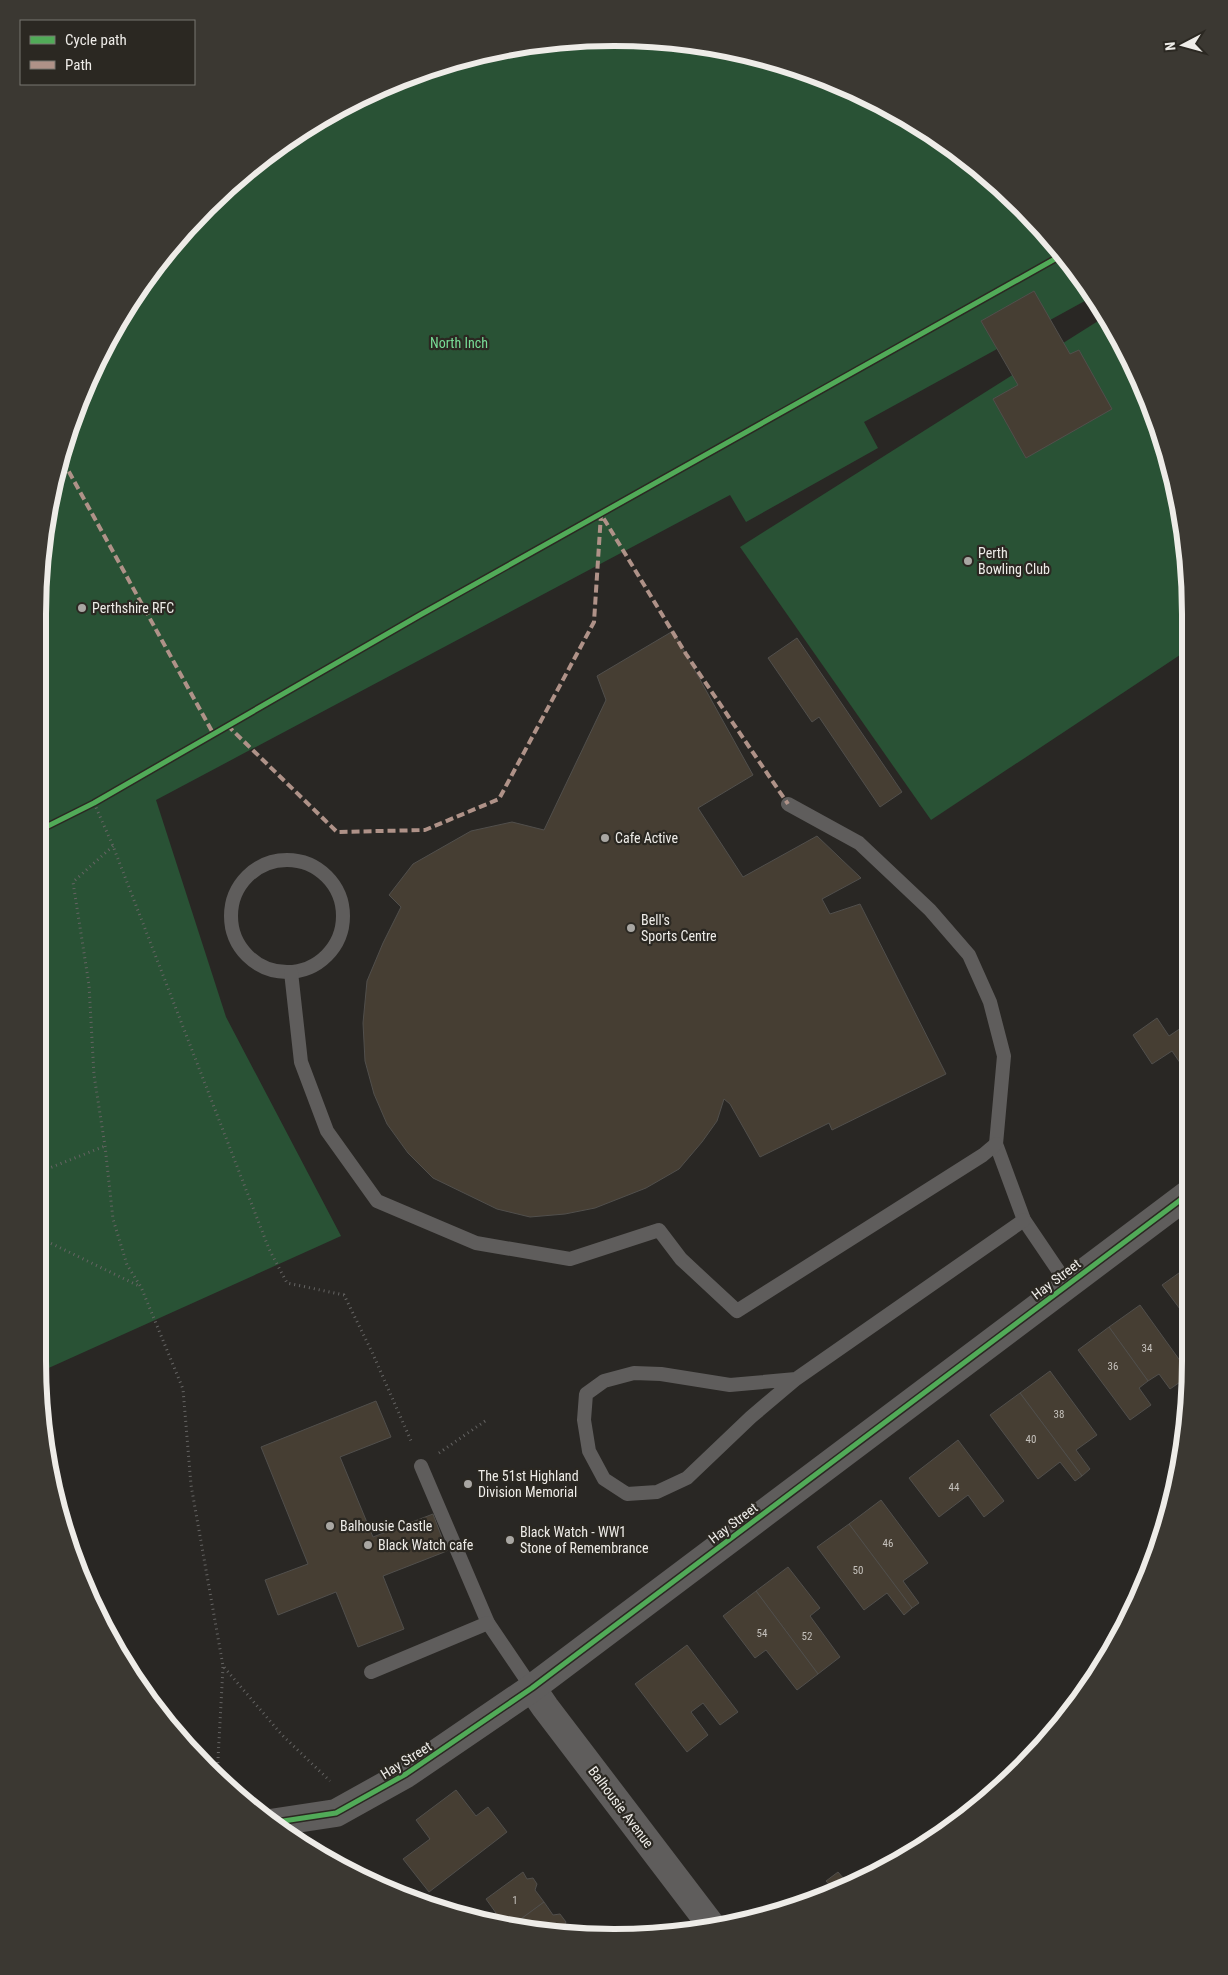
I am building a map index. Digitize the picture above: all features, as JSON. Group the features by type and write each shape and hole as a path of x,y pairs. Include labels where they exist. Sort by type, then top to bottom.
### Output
{"street":[{"name":"Hay Street","path":"282,1821 336,1813 406,1774 462,1738 532,1688 1182,1199"},
{"name":"Balhousie Avenue","path":"532,1688 708,1921"}],"lane":[{"path":"788,804 859,843 930,910 970,954 990,1002 1004,1056 996,1144 1024,1220 1068,1285"},
{"path":"275,861 294,861 311,866 319,871 326,876 337,891 342,908 342,927 336,944 324,958 308,968 291,972 272,970 255,962 242,950 234,933 231,915 235,896 244,880 258,868 275,861"},
{"path":"291,972 301,1062 327,1131 377,1201 476,1242 570,1259 659,1230 681,1259 737,1312 983,1155 996,1144"},
{"path":"796,1379 730,1385 676,1376 634,1373 604,1381 586,1394 584,1420 589,1451 604,1478 627,1494 657,1492 687,1478 751,1417 796,1379 1024,1220"},
{"path":"421,1466 488,1623 532,1688"},
{"path":"370,1672 488,1623"}],"path":[{"path":"85,807 102,798"},
{"path":"94,803 113,846 269,1249 287,1283 344,1295 372,1352 421,1466 488,1419"},
{"path":"113,846 73,882 88,985 94,1075 105,1146 113,1219 127,1264 141,1287 183,1389 191,1485 223,1666 218,1766"},
{"path":"46,1169 105,1146"},
{"path":"46,1241 141,1287"},
{"path":"223,1666 282,1735 353,1804"}],"green space":[{"name":"North Inch","path":"614,46 651,47 725,57 796,76 831,89 898,122 960,164 988,187 1041,240 1087,300 864,422 878,448 746,522 730,495 156,800 226,1017 341,1236 46,1369 47,577 57,503 76,432 89,397 122,330 142,299 187,240 213,213 240,187 299,142 330,122 397,89 432,76 503,57 577,47"},
{"name":"Perth Bowling Club","path":"1100,320 1139,397 1152,432 1171,503 1181,577 1182,654 931,820 740,547"}],"building":[{"path":"1034,291 1070,354 1079,350 1112,409 1026,458 993,399 1018,385 981,321"},
{"name":"Bell's Sports Centre","path":"673,631 753,775 698,808 743,877 817,836 861,878 822,899 830,914 860,904 946,1074 832,1130 829,1123 760,1157 730,1104 724,1099 717,1121 679,1169 646,1188 595,1208 565,1214 530,1217 497,1209 433,1178 408,1153 387,1124 374,1094 365,1061 363,1023 367,981 401,907 389,895 413,864 471,831 512,822 544,830 606,700 597,676"},
{"path":"797,638 902,792 880,807 819,717 812,722 768,658"},
{"path":"1157,1018 1169,1036 1182,1027 1182,1066 1172,1051 1152,1064 1133,1035"},
{"path":"1182,1271 1182,1312 1162,1285"},
{"path":"1140,1305 1182,1363 1181,1381 1170,1389 1159,1374 1148,1381 1109,1327"},
{"path":"1109,1327 1148,1381 1139,1388 1151,1405 1130,1420 1078,1350"},
{"path":"1050,1371 1097,1435 1076,1450 1090,1469 1082,1476 1020,1393"},
{"path":"1020,1393 1082,1476 1075,1481 1060,1462 1038,1479 990,1415"},
{"name":"Balhousie Castle","path":"376,1401 391,1437 340,1457 373,1537 433,1514 447,1551 383,1576 404,1629 358,1647 336,1592 278,1615 265,1580 308,1564 261,1447"},
{"path":"958,1440 1004,1501 984,1517 968,1495 939,1517 909,1478"},
{"path":"881,1500 928,1563 903,1581 919,1603 912,1608 849,1524"},
{"path":"849,1524 912,1608 904,1615 887,1593 864,1610 817,1547"},
{"path":"788,1567 820,1608 810,1616 840,1657 818,1674 756,1591"},
{"path":"756,1591 818,1674 797,1690 766,1650 755,1658 723,1616"},
{"path":"687,1645 738,1712 720,1725 703,1703 691,1712 708,1735 687,1752 635,1684"},
{"path":"456,1790 476,1816 488,1807 507,1832 429,1892 403,1859 430,1839 416,1820"},
{"path":"523,1872 527,1879 533,1878 537,1884 535,1890 544,1902 519,1921 493,1915 496,1913 486,1899"},
{"path":"838,1872 844,1880 831,1886 826,1881"},
{"path":"544,1902 553,1915 560,1914 566,1922 564,1927 519,1921"}],"marked path":[{"path":"66,467 213,733"},
{"path":"227,725 337,832 425,830 499,799 594,622 601,514 686,654 788,804"}],"cycle path":[{"path":"46,827 94,803 420,615 1056,258"},
{"path":"282,1821 336,1813 406,1774 532,1688 1182,1199"}],"place":[{"name":"Perth Bowling Club","path":"968,561"},
{"name":"Perthshire RFC","path":"82,608"},
{"name":"Cafe Active","path":"605,838"},
{"name":"Bell's Sports Centre","path":"631,928"},
{"name":"The 51st Highland Division Memorial","path":"468,1484"},
{"name":"Balhousie Castle","path":"330,1526"},
{"name":"Black Watch - WW1 Stone of Remembrance","path":"510,1540"},
{"name":"Black Watch cafe","path":"368,1545"}]}
